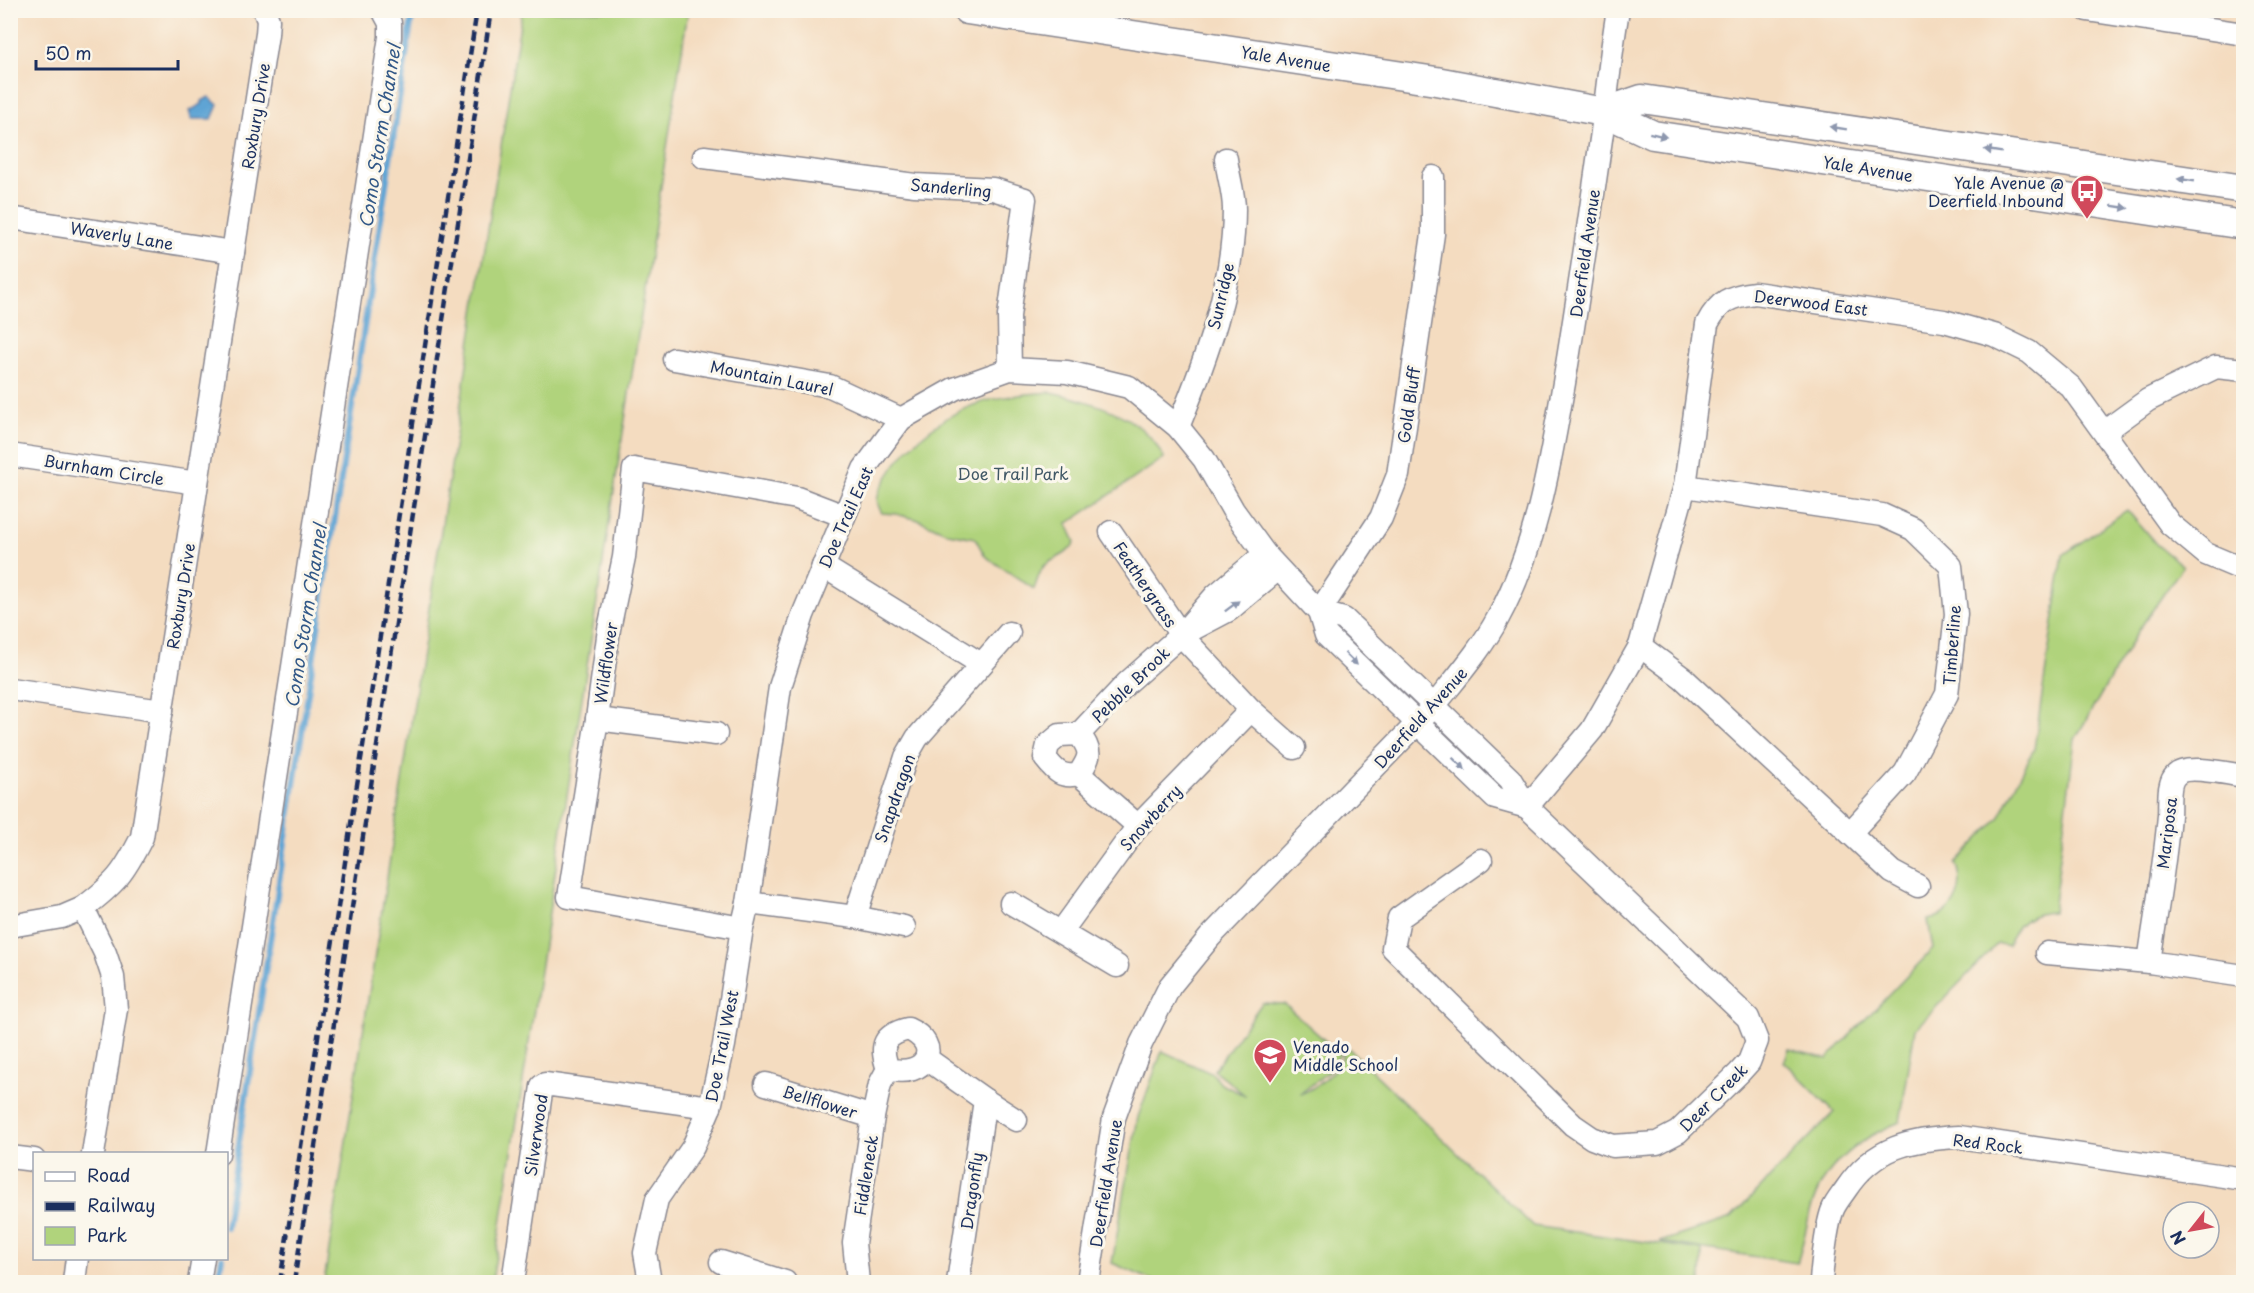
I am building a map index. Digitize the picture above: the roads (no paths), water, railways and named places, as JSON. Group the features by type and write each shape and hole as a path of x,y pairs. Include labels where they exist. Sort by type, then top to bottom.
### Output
{"main road":[{"name":"Yale Avenue","path":"967,10 1436,81 1604,112 1653,135 2244,225"},
{"name":"Yale Avenue","path":"1604,112 1642,99 2244,189"}],"street":[{"name":"Roxbury Drive","path":"10,926 62,917 83,908 111,886 128,865 142,837 267,34 268,20 264,10"},
{"path":"218,1152 390,37 390,23 383,10"},
{"name":"Deerfield Avenue","path":"1088,1282 1114,1118 1141,1044 1170,986 1210,937 1434,706 1466,667 1497,619 1521,569 1540,504 1554,441 1581,282 1618,10"},
{"path":"2087,10 2244,34"},
{"name":"Sanderling","path":"705,157 915,184 993,189 1025,199 1009,316 1010,369"},
{"name":"Sunridge","path":"1178,428 1199,375 1227,279 1234,208 1226,159"},
{"name":"Gold Bluff","path":"1319,612 1381,518 1398,475 1433,234 1433,177"},
{"name":"Waverly Lane","path":"10,218 234,252"},
{"name":"Deerwood East","path":"1527,807 1592,730 1640,646 1685,486 1707,324 1713,311 1723,301 1738,295 1755,293 1944,321 1994,335 2029,352 2071,387 2170,524 2206,554 2244,570"},
{"name":"Mountain Laurel","path":"674,359 830,386 901,419"},
{"path":"2104,432 2148,400 2216,367 2244,370"},
{"name":"Doe Trail East","path":"748,903 780,687 803,615 864,469 901,419 954,389 1010,369 1067,372 1129,387 1178,428 1204,459 1233,510 1271,561 1319,612 1326,635 1417,724"},
{"name":"Burnham Circle","path":"10,455 197,483"},
{"name":"Wildflower","path":"742,928 569,897 609,629 624,557 634,469 797,498 844,516"},
{"name":"Timberline","path":"1685,486 1882,515 1913,529 1951,566 1956,614 1947,694 1905,773 1850,833"},
{"name":"Feathergrass","path":"1111,532 1181,635"},
{"name":"Pebble Brook","path":"1079,734 1088,747 1089,760 1079,774 1067,777 1056,772 1046,758 1048,745 1060,735 1079,734 1127,683 1181,635 1229,610 1271,561"},
{"path":"823,566 981,664"},
{"name":"Doe Trail East","path":"1319,612 1344,619 1434,706"},
{"name":"Snapdragon","path":"855,917 906,757 917,738 1009,633"},
{"path":"1181,635 1251,711 1293,748"},
{"path":"1640,646 1683,678 1892,872 1918,886"},
{"path":"10,689 162,711"},
{"name":"Deer Creek","path":"1434,706 1510,779 1527,807 1748,1018 1757,1041 1749,1062 1678,1132 1657,1143 1638,1145 1613,1146 1592,1138 1573,1125 1393,948 1399,918 1481,860"},
{"name":"Snowberry","path":"1061,932 1138,826 1251,711"},
{"path":"597,719 716,734"},
{"name":"Deer Creek","path":"1417,724 1495,798 1527,807"},
{"name":"Mariposa","path":"2149,962 2169,818 2171,782 2183,770 2212,771 2244,776"},
{"name":"Pebble Brook","path":"1079,774 1138,826"},
{"path":"748,903 855,917 904,927"},
{"name":"Doe Trail West","path":"650,1282 645,1253 657,1199 693,1147 710,1107 724,1045 748,903"},
{"path":"1011,903 1117,966"},
{"path":"83,908 105,952 113,977 116,1009 93,1152"},
{"path":"2048,953 2149,962 2244,976"},
{"name":"Fiddleneck","path":"858,1282 854,1243 873,1117 880,1084 888,1069 883,1057 883,1049 889,1036 894,1032 908,1029 920,1034 927,1045 927,1059"},
{"path":"888,1069 909,1072 920,1068 927,1059 1016,1120"},
{"name":"Silverwood","path":"513,1282 544,1084 710,1107"},
{"name":"Bellflower","path":"766,1084 873,1117"},
{"name":"Dragonfly","path":"958,1282 985,1100"},
{"name":"Red Rock","path":"1821,1282 1833,1209 1854,1176 1881,1153 1929,1138 1959,1137 2244,1179"},
{"path":"10,1157 33,1160"},
{"path":"74,1282 77,1260"},
{"path":"199,1282 202,1260"},
{"path":"721,1262 785,1282"}],"water":[{"path":"209,97 218,105 212,119 192,119 189,111"}],"waterway":[{"name":"Como Storm Channel","path":"228,1214 413,10"},
{"name":"Como Storm Channel","path":"218,1282 222,1260"}],"railway":[{"path":"280,1282 477,10"},
{"path":"294,1282 491,10"}],"place":[{"name":"Yale Avenue @ Deerfield Inbound","path":"2087,220"},
{"name":"Venado Middle School","path":"1270,1084"}],"park label":[{"name":"Doe Trail Park","path":"1013,473"}]}
